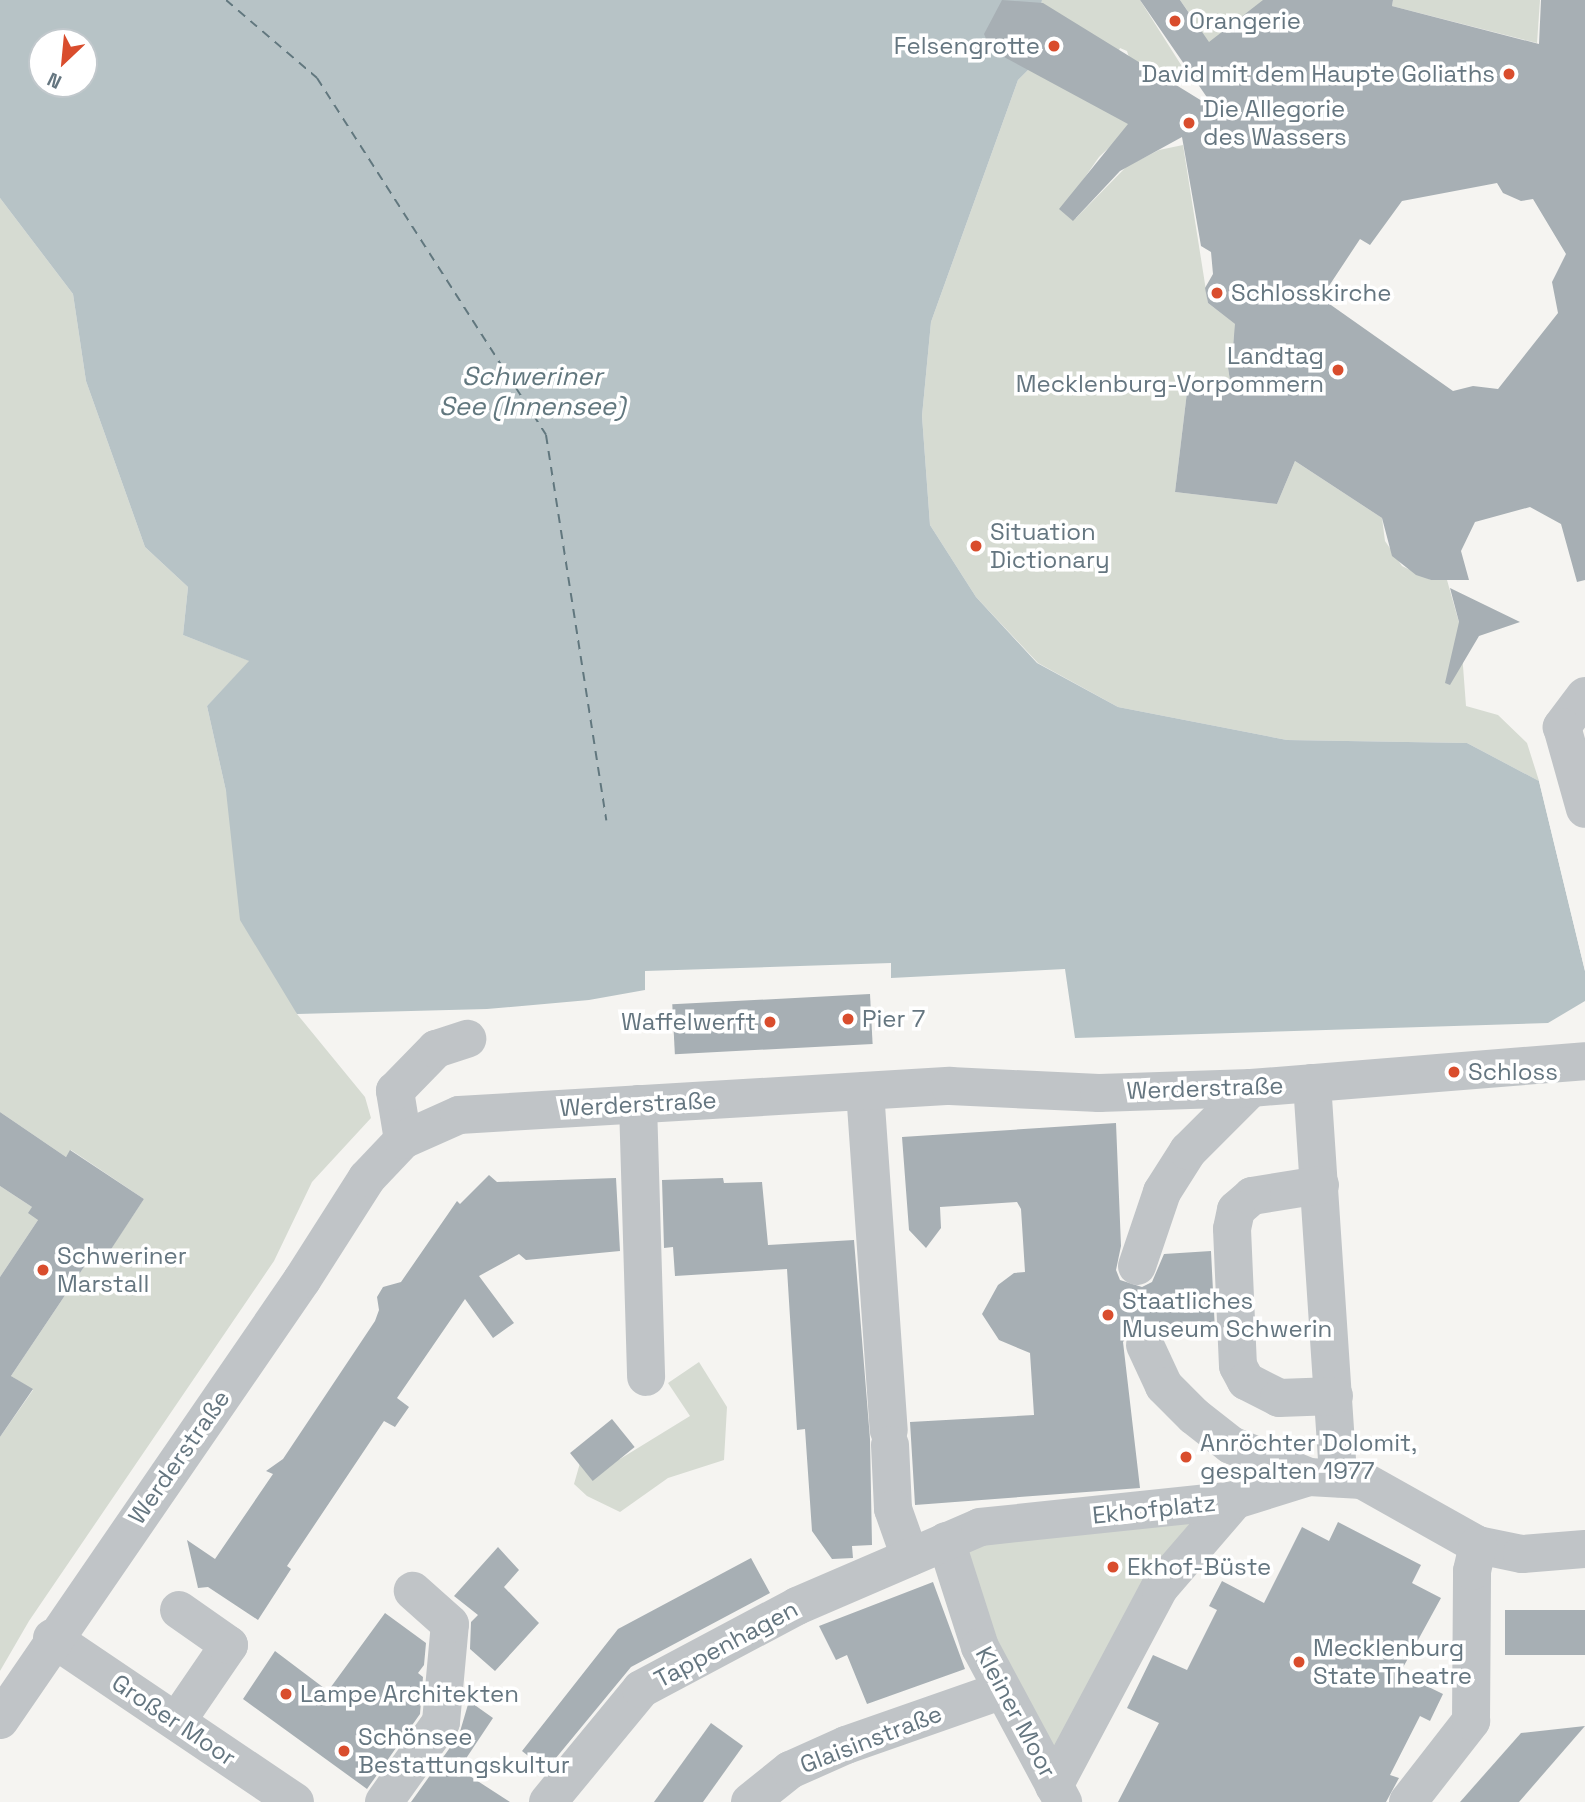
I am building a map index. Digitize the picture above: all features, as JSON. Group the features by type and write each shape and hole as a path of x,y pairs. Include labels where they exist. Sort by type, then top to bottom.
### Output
{"street":[{"path":"1585,696 1562,727 1585,809"},
{"path":"404,1140 395,1091 436,1049 467,1039"},
{"name":"Werderstraße","path":"0,1720 52,1638 303,1280 367,1178 404,1140 459,1115 950,1086 1099,1093 1251,1088 1585,1061"},
{"path":"1312,1083 1334,1396 1324,1478"},
{"path":"1136,1266 1162,1192 1188,1151 1251,1088"},
{"path":"865,1091 893,1509 910,1557"},
{"path":"638,1104 646,1377"},
{"path":"1320,1185 1252,1196 1236,1210 1231,1229 1238,1366 1246,1381 1279,1398 1334,1396"},
{"path":"1145,1345 1164,1386 1194,1416 1231,1445 1324,1478 1362,1480 1478,1545 1522,1554 1585,1549"},
{"path":"1235,1500 1324,1478"},
{"name":"Ekhofplatz","path":"946,1541 980,1527 1235,1500"},
{"name":"Ekhofplatz","path":"1058,1794 1160,1587 1235,1500"},
{"name":"Tappenhagen","path":"548,1802 641,1689 797,1606 946,1541"},
{"name":"Kleiner Moor","path":"946,1541 980,1647 1000,1691 1058,1794"},
{"path":"1409,1802 1471,1720 1472,1571 1478,1545"},
{"path":"384,1802 441,1722 450,1624 413,1591"},
{"path":"177,1721 229,1644 179,1610"},
{"name":"Großer Moor","path":"52,1638 295,1802"},
{"name":"Glaisinstraße","path":"750,1802 790,1770 835,1750 1000,1691"}],"shaded area":[{"path":"1042,0 1140,0 1183,68 1161,83 1131,64 1127,51 1120,48 1117,55 1133,125 1099,157 1074,193 1076,218 1127,166 1159,150 1183,145 1208,303 1243,330 1234,335 1233,347 1239,351 1227,361 1231,387 1187,392 1175,492 1277,504 1295,461 1382,518 1385,541 1402,566 1431,580 1447,580 1460,626 1466,706 1498,715 1527,743 1539,781 1467,743 1287,740 1118,707 1038,663 976,597 930,525 922,416 931,322 1018,80 1029,69"},
{"path":"1180,0 1272,0 1205,48 1201,30"},
{"path":"1393,0 1540,0 1537,43 1392,6"},
{"path":"0,198 73,294 86,381 145,547 188,587 183,635 250,661 207,706 226,791 297,1014 365,1097 371,1118 312,1182 274,1261 29,1621 0,1671 0,1437 33,1390 11,1376 92,1255 102,1262 144,1199 71,1150 66,1157 0,1112"},
{"path":"0,1186 32,1207 38,1220 0,1277"},
{"path":"699,1362 727,1407 724,1460 668,1478 620,1512 587,1496 574,1484 580,1463 620,1459 690,1416 668,1383"},
{"path":"1235,1500 1054,1786 947,1542"}],"water":[{"name":"Schweriner See (Innensee)","path":"0,0 1042,0 1029,69 1018,80 931,322 922,416 930,525 976,597 1037,663 1118,707 1287,740 1467,743 1539,781 1585,971 1585,1001 1548,1023 1075,1038 1065,969 891,978 891,963 645,971 645,990 589,1000 487,1009 297,1014 240,920 226,791 207,706 249,661 183,635 188,587 145,547 86,381 73,294 0,198"}],"pier":[{"path":"1543,780 1585,956 1585,971 1539,781"}],"building":[{"path":"1002,0 1043,3 1215,109 1140,0 1180,0 1209,42 1263,0 1393,0 1392,6 1539,44 1541,0 1585,0 1585,580 1577,582 1561,524 1530,507 1475,522 1461,551 1469,580 1431,580 1416,575 1392,556 1382,518 1295,461 1277,504 1175,492 1187,392 1231,387 1227,361 1232,358 1235,324 1208,303 1205,288 1213,274 1211,252 1201,246 1182,137 1120,171 1073,221 1059,209 1128,124 991,50 984,34","holes":["1497,183 1503,193 1521,201 1533,199 1566,254 1552,282 1558,313 1498,389 1473,386 1453,391 1321,298 1360,239 1370,245 1402,201"]},
{"path":"1450,588 1520,622 1479,636 1450,685 1445,683 1459,622"},
{"path":"870,994 873,1044 675,1054 672,1004"},
{"name":"Schweriner Marstall","path":"0,1112 66,1157 70,1150 144,1199 102,1263 92,1255 11,1376 33,1389 0,1437 0,1277 38,1220 28,1213 32,1207 0,1186"},
{"name":"Staatliches Museum Schwerin","path":"1116,1123 1121,1246 1116,1270 1120,1280 1142,1287 1152,1282 1164,1254 1211,1251 1215,1331 1163,1334 1146,1323 1135,1326 1123,1342 1140,1488 915,1505 910,1422 1034,1415 1030,1353 999,1340 982,1314 998,1285 1014,1273 1025,1272 1021,1209 1017,1202 940,1207 941,1228 926,1248 909,1230 902,1137"},
{"path":"489,1175 497,1182 616,1178 620,1251 526,1260 519,1254 479,1276 514,1323 493,1338 465,1299 397,1398 409,1407 395,1427 384,1421 287,1566 291,1569 258,1620 208,1587 198,1588 187,1540 215,1559 273,1474 266,1471 283,1459 375,1321 379,1310 377,1297 383,1287 401,1282 457,1201 460,1204"},
{"path":"723,1178 724,1183 762,1182 768,1245 854,1240 870,1439 872,1545 852,1546 853,1558 832,1559 812,1531 805,1429 797,1430 787,1269 675,1276 673,1247 664,1248 662,1180"},
{"path":"612,1419 635,1447 593,1481 570,1453"},
{"name":"Mecklenburg State Theatre","path":"1338,1522 1421,1565 1412,1583 1441,1598 1400,1673 1443,1694 1430,1721 1420,1716 1390,1775 1399,1778 1386,1802 1118,1802 1159,1723 1127,1708 1153,1655 1187,1670 1217,1610 1209,1606 1222,1581 1264,1603 1302,1527 1329,1541"},
{"path":"498,1547 519,1570 504,1587 539,1623 495,1671 470,1649 471,1622 478,1615 454,1596"},
{"path":"751,1558 770,1593 631,1667 546,1770 522,1751 618,1629"},
{"path":"933,1582 965,1669 867,1704 847,1655 836,1660 819,1626"},
{"path":"1505,1610 1585,1610 1585,1655 1505,1655"},
{"path":"385,1613 426,1643 424,1665 418,1673 423,1677 420,1714 367,1789 243,1699 275,1651 328,1691"},
{"path":"469,1701 493,1718 459,1769 510,1802 411,1802 459,1735"},
{"path":"711,1723 743,1746 703,1802 654,1802"},
{"path":"1585,1726 1519,1802 1460,1802 1521,1733"}],"ferry route":[{"path":"226,0 317,78 546,435 606,820"}],"place":[{"name":"Orangerie","path":"1175,21"},
{"name":"Felsengrotte","path":"1054,46"},
{"name":"David mit dem Haupte Goliaths","path":"1509,74"},
{"name":"Die Allegorie des Wassers","path":"1189,123"},
{"name":"Schlosskirche","path":"1217,293"},
{"name":"Landtag Mecklenburg-Vorpommern","path":"1338,370"},
{"name":"Situation Dictionary","path":"976,546"},
{"name":"Pier 7","path":"848,1019"},
{"name":"Waffelwerft","path":"770,1022"},
{"name":"Schloss","path":"1454,1072"},
{"name":"Schweriner Marstall","path":"43,1270"},
{"name":"Staatliches Museum Schwerin","path":"1108,1315"},
{"name":"Anröchter Dolomit, gespalten 1977","path":"1186,1457"},
{"name":"Ekhof-Büste","path":"1113,1567"},
{"name":"Mecklenburg State Theatre","path":"1299,1662"},
{"name":"Lampe Architekten","path":"286,1694"},
{"name":"Schönsee Bestattungskultur","path":"344,1751"}]}
